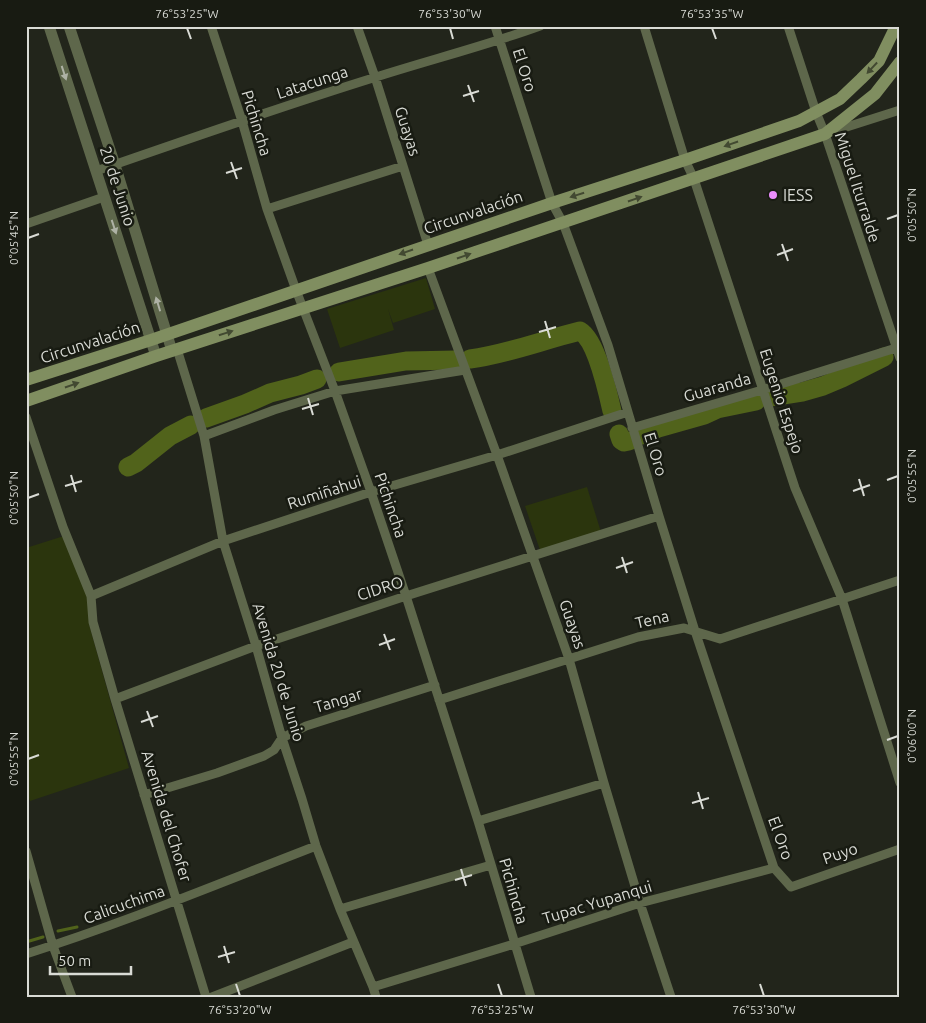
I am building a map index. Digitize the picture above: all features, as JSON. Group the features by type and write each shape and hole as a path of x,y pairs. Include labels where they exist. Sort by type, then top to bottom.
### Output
{"main road":[{"name":"Circunvalación","path":"26,380 151,340 799,121 840,100 879,61 896,26"},
{"name":"Circunvalación","path":"26,401 825,134 876,94 900,62"}],"street":[{"name":"20 de Junio","path":"49,26 156,356"},
{"name":"20 de Junio","path":"69,26 168,334 175,350"},
{"name":"Pichincha","path":"211,26 242,121 267,208 335,391 406,596 478,821 531,997"},
{"name":"Guayas","path":"357,26 428,245"},
{"name":"El Oro","path":"495,26 552,203 563,222 608,345 695,631 774,868 791,887"},
{"name":"Latacunga","path":"96,171 375,77 540,26"},
{"name":"Eugenio Espejo","path":"644,26 685,160 694,179 795,488 842,599 900,783"},
{"name":"Miguel Iturralde","path":"788,26 816,112 896,333 896,348 900,358"},
{"path":"825,134 900,110"},
{"path":"267,208 403,166"},
{"path":"26,224 104,197"},
{"name":"Guayas","path":"428,268 569,659 640,903 671,997"},
{"name":"Guaranda","path":"632,428 896,348"},
{"name":"Avenida 20 de Junio","path":"175,350 204,436 222,541 256,646 282,738 316,846 376,997"},
{"path":"204,436 274,410 335,391 465,370"},
{"name":"Rumiñahui","path":"91,596 222,541 371,492 497,455 628,412"},
{"name":"Avenida del Chofer","path":"26,417 63,527 91,596 93,622 115,699 206,997"},
{"name":"CIDRO","path":"115,699 256,646 532,555 659,516"},
{"name":"Tena","path":"439,700 638,637 684,628 720,639 900,580"},
{"name":"Tangar","path":"144,795 217,773 264,756 274,750 282,738 306,726 435,685"},
{"path":"478,821 604,783"},
{"name":"Calicuchima","path":"26,954 53,946 177,900 316,846"},
{"name":"Puyo","path":"791,887 900,848"},
{"path":"26,851 53,946 72,997"},
{"path":"340,910 491,865"},
{"name":"Tupac Yupanqui","path":"372,987 640,903 774,868"},
{"path":"212,997 353,942"}],"green space":[{"path":"426,278 435,309 393,323 388,309 394,330 340,348 327,309"},
{"path":"587,487 601,532 540,550 525,506"},
{"path":"67,535 92,604 89,624 129,768 30,801 26,792 26,548"}],"waterway":[{"path":"470,359 512,350 580,331 586,336 596,356 612,411"},
{"path":"770,397 802,392 823,386 884,357"},
{"path":"339,372 406,361 456,360"},
{"path":"206,418 270,393 317,379"},
{"path":"642,435 717,409 756,401"},
{"path":"128,467 136,463 170,436 191,425"},
{"path":"619,434 621,440 624,442 629,441"},
{"path":"95,919 144,900 165,895"},
{"path":"58,931 77,927"},
{"path":"26,942 43,937"}],"place":[{"name":"IESS","path":"773,195"}]}
